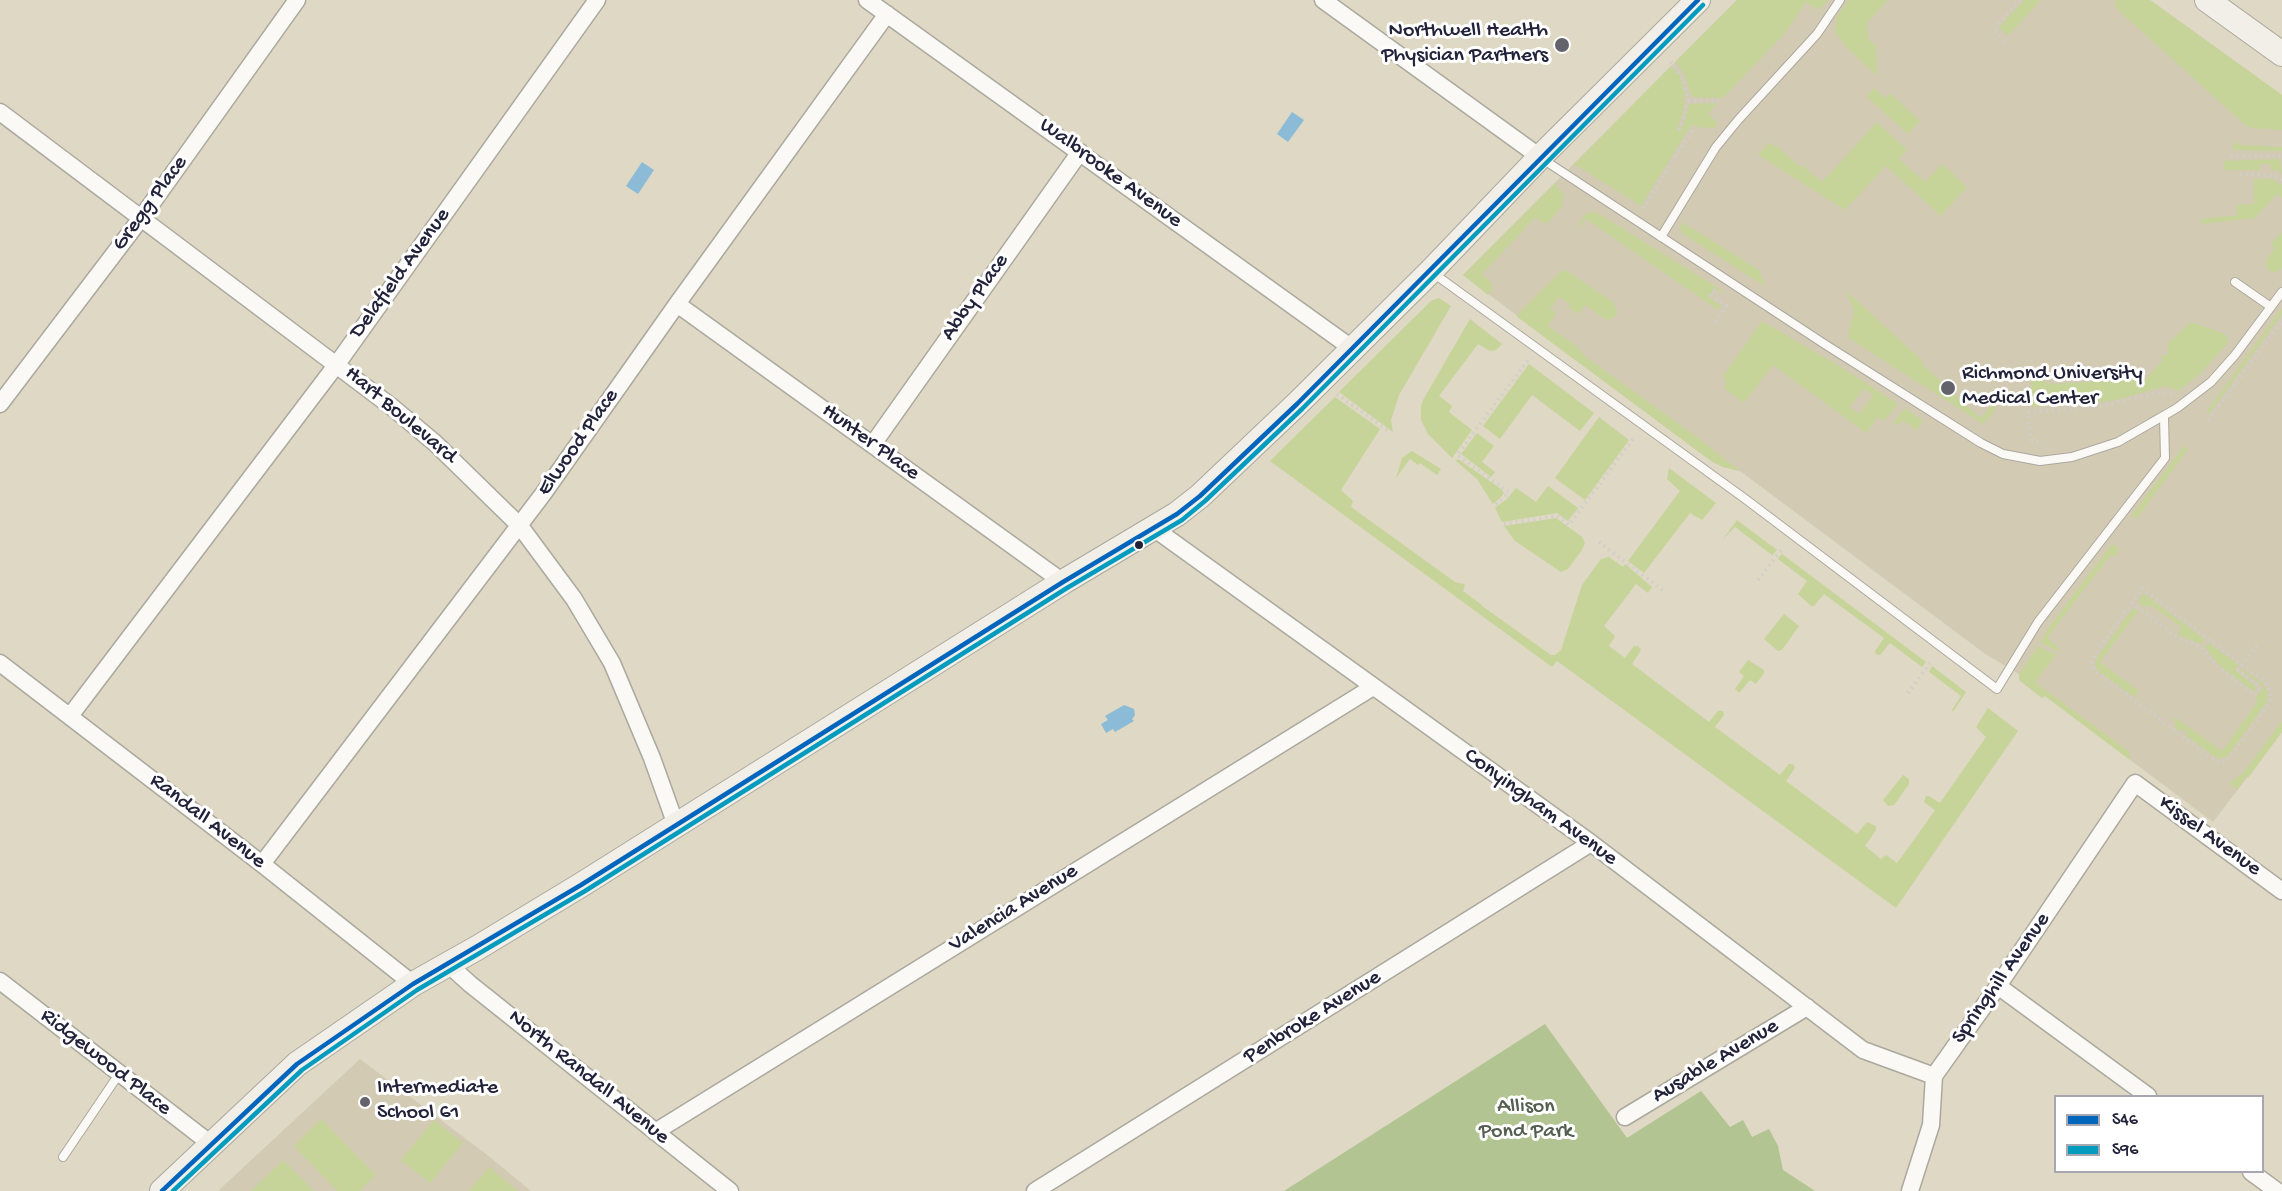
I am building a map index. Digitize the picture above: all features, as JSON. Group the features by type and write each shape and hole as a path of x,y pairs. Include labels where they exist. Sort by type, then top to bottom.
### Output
{"street":[{"name":"Gregg Place","path":"0,404 142,217 297,0"},
{"name":"Delafield Avenue","path":"70,716 336,364 597,0"},
{"name":"Walbrooke Avenue","path":"867,0 1353,349"},
{"path":"1323,0 1540,157"},
{"path":"162,1191 297,1064 413,984 676,825 1063,582 1177,514 1200,496 1353,349 1431,272 1540,157 1698,0"},
{"path":"2207,0 2282,54"},
{"name":"Elwood Place","path":"262,864 520,526 887,14"},
{"name":"Hart Boulevard","path":"0,112 336,364 435,443 520,526 574,599 612,663 652,758 676,825"},
{"name":"Abby Place","path":"873,444 1080,152"},
{"name":"Hunter Place","path":"677,304 1063,582"},
{"name":"Conyingham Avenue","path":"1152,527 1591,843 1863,1050 1934,1076"},
{"name":"Randall Avenue","path":"0,663 262,864 413,984"},
{"name":"Valencia Avenue","path":"656,1132 1373,687"},
{"name":"Kissel Avenue","path":"2135,783 2282,891"},
{"name":"Springhill Avenue","path":"1934,1076 1998,986 2135,783"},
{"name":"Penbroke Avenue","path":"1035,1191 1591,843"},
{"name":"North Randall Avenue","path":"448,964 730,1191"},
{"name":"Ridgewood Place","path":"0,981 211,1144"},
{"path":"1998,986 2147,1095"},
{"name":"Ausable Avenue","path":"1625,1117 1807,1007"},
{"path":"1910,1191 1931,1125 1934,1076"},
{"path":"2252,1173 2277,1191"}],"lane":[{"path":"1660,237 1701,170 1739,119 1816,34 1840,0"},
{"path":"1540,157 1660,237 1981,443 2003,454 2040,461 2072,457 2118,442 2164,417 2211,382 2235,355 2282,292"},
{"path":"1431,272 1744,498 1996,689 2038,622 2165,458 2164,417"},
{"path":"2235,282 2271,307"},
{"path":"63,1157 119,1074"}],"path":[{"path":"2004,41 1993,30 2020,0"},
{"path":"1671,62 1683,79 1688,101 1679,130"},
{"path":"1688,101 1719,101"},
{"path":"1642,210 1694,128"},
{"path":"2231,156 2282,156"},
{"path":"2240,174 2274,175 2282,180"},
{"path":"1716,322 1726,306 1711,296 1714,291 1726,298"},
{"path":"2208,420 2282,321"},
{"path":"1496,504 1509,493 1457,455 1528,360"},
{"path":"2026,374 2030,437 2033,441 2041,443"},
{"path":"2028,412 2101,406 2162,392 2174,394"},
{"path":"1336,394 1390,432"},
{"path":"1504,524 1557,516 1569,525 1633,439"},
{"path":"1599,542 1665,592"},
{"path":"1758,580 1781,550"},
{"path":"2142,588 2268,685 2270,701 2229,758 2222,763 2211,758 2094,670 2092,663 2095,654 2132,603 2142,588"},
{"path":"2132,603 2178,638 2202,647 2216,665 2255,695 2260,688 2238,670 2259,642"},
{"path":"2202,647 2208,638"},
{"path":"1908,693 1930,663"}],"shaded area":[{"name":"Richmond University Medical Center","path":"1737,0 2150,0 2282,95 2282,732 2213,822 2045,696 2042,698 2019,680 2019,674 1984,653 1740,471 1711,461 1463,275"},
{"name":"Intermediate School 61","path":"360,1059 486,1154 531,1191 218,1191"}],"green space":[{"path":"1737,0 1828,0 1819,10 1806,2 1786,32 1723,98 1693,97 1683,72 1675,62"},
{"path":"1849,0 1888,0 1867,23 1868,39 1876,46 1877,76 1846,47 1836,33 1837,16"},
{"path":"2024,0 2041,0 2008,36 1999,27"},
{"path":"2115,0 2150,0 2282,95 2282,130 2251,128 2245,125 2116,8"},
{"path":"1671,66 1680,75 1685,95 1684,109 1677,130 1680,132 1689,104 1718,103 1708,114 1716,121 1717,126 1698,127 1692,124 1641,206 1574,164"},
{"path":"1874,88 1885,98 1890,93 1920,121 1908,134 1866,96"},
{"path":"1877,122 1907,150 1899,159 1925,182 1942,164 1967,187 1941,216 1886,166 1845,210 1758,155 1769,142 1822,182"},
{"path":"2233,141 2240,145 2282,147 2282,151 2233,150"},
{"path":"2280,159 2282,174 2277,170 2271,170 2270,164 2260,164 2260,170 2224,170 2224,161"},
{"path":"2254,179 2273,179 2282,185 2282,198 2277,194 2255,218 2201,224 2201,219 2237,215 2237,205 2254,204"},
{"path":"1555,183 1564,195 1562,206 1547,224 1535,218 1482,274 1492,283 1492,289 1488,295 1463,275"},
{"path":"1596,212 1723,291 1722,293 1714,288 1708,297 1721,306 1718,310 1586,219 1579,229 1579,223 1587,213"},
{"path":"1682,222 1759,270 1766,287 1683,234 1680,228"},
{"path":"2282,232 2282,268 2271,272 2266,267 2266,260 2274,249 2271,243"},
{"path":"1566,270 1613,302 1617,314 1614,318 1606,320 1585,305 1579,314 1559,297 1550,309 1556,313 1548,326 1575,345 1586,357 1740,471 1711,461 1516,316 1559,273"},
{"path":"1844,289 1923,361 1921,363 1980,418 1996,402 1995,411 1983,424 1847,337 1854,312"},
{"path":"1439,298 1451,306 1399,395 1391,420 1393,432 1339,392 1431,301"},
{"path":"2282,308 2282,314 2209,414 2206,412"},
{"path":"1470,319 1502,344 1496,350 1490,351 1478,344 1439,396 1452,406 1449,412 1472,430 1452,458 1428,434 1421,420 1421,406"},
{"path":"1762,321 1898,404 1884,421 1878,417 1866,433 1773,365 1744,403 1724,388 1726,384 1723,376","holes":["1864,388 1873,395 1859,414 1850,407"]},
{"path":"2191,322 2225,334 2228,343 2200,374 2178,391 2166,386 2112,401 2032,407 2030,367 2048,384 2146,379 2162,361 2162,355 2168,355 2168,343"},
{"path":"1529,364 1594,413 1580,431 1532,395 1500,439 1483,426"},
{"path":"1335,397 1380,429 1341,490 1353,501 1351,507 1455,582 1465,585 1463,591 1551,655 1561,650 1582,585 1601,559 1609,557 1623,567 1625,564 1652,587 1648,593 1636,584 1604,626 1615,636 1609,646 1625,658 1634,646 1638,646 1641,650 1632,664 1709,722 1718,711 1723,711 1724,715 1715,727 1780,775 1789,764 1793,764 1795,768 1786,781 1857,834 1867,822 1876,826 1876,830 1865,846 1881,859 1886,855 1897,863 1916,837 1935,810 1924,802 1926,796 1940,803 1986,737 1976,727 1988,708 2018,731 1896,908 1557,661 1552,667 1270,461"},
{"path":"1905,408 1923,421 1917,430 1902,420 1897,426 1893,423"},
{"path":"1599,417 1629,440 1585,500 1555,478"},
{"path":"1477,433 1494,446 1482,462 1495,472 1491,477 1461,454"},
{"path":"2184,446 2188,449 2186,452 2137,518 2133,518 2131,516"},
{"path":"1412,451 1441,469 1437,475 1410,459 1396,478 1402,458"},
{"path":"1458,459 1501,489 1504,493 1501,497 1493,504 1477,479 1456,461"},
{"path":"1669,468 1716,503 1702,520 1690,513 1644,573 1628,561 1680,491 1667,479"},
{"path":"1548,486 1578,508 1568,521 1557,513 1502,522 1495,508 1516,488 1536,502"},
{"path":"1556,518 1582,537 1585,543 1568,569 1561,572 1515,541 1504,526"},
{"path":"1737,520 1777,550 1772,555 1735,527 1723,539"},
{"path":"2112,544 2119,548 2118,553 2110,556 2047,638 2058,647 2059,652 2040,642 2050,626"},
{"path":"1782,554 1926,662 1922,667 1890,643 1880,655 1876,654 1875,651 1884,638 1824,594 1814,606 1811,606 1798,594 1807,581 1778,559"},
{"path":"2143,593 2204,639 2201,644 2178,635 2181,627 2151,605 2144,607 2140,604 2139,599"},
{"path":"2133,608 2138,611 2100,662 2139,691 2134,697 2098,671 2095,664 2098,656"},
{"path":"1784,614 1799,626 1782,650 1778,651 1764,639"},
{"path":"2209,643 2239,665 2235,670 2257,687 2254,692 2218,664 2205,647"},
{"path":"2038,646 2056,655 2035,682 2129,752 2130,760 2045,696 2042,698 2019,680 2019,674"},
{"path":"1748,660 1764,670 1764,673 1756,684 1750,680 1739,693 1735,689 1744,676 1739,672"},
{"path":"1932,666 1966,692 1953,712 1961,696 1929,672"},
{"path":"2242,668 2263,683 2268,700 2228,756 2218,759 2186,736 2188,733 2183,729 2180,731 2174,727 2176,725 2173,720 2175,717 2222,751 2258,701 2255,698 2264,687 2241,670"},
{"path":"2282,721 2282,732 2237,790 2229,783 2244,772"},
{"path":"1903,775 1909,779 1909,784 1894,805 1888,806 1883,800"},
{"name":"Allison Pond Park","path":"1545,1024 1627,1138 1701,1091 1730,1127 1743,1120 1752,1137 1769,1129 1778,1146 1783,1170 1815,1191 1284,1191"},
{"path":"321,1119 376,1175 360,1191 337,1191 294,1146"},
{"path":"434,1120 463,1143 430,1183 401,1160"},
{"path":"283,1160 314,1191 251,1191"},
{"path":"489,1167 518,1191 469,1191"}],"water":[{"path":"1292,112 1304,120 1288,142 1277,134"},
{"path":"642,162 654,170 638,194 626,186"},
{"path":"1124,705 1134,709 1135,715 1132,719 1134,721 1115,732 1113,729 1106,733 1101,724 1108,720 1105,716"}],"transit line":[{"name":"S46","path":"162,1191 297,1064 413,984 581,885 1063,582 1177,514 1200,496 1297,404 1698,0"},
{"name":"S96","path":"173,1191 302,1070 417,990 585,891 1067,588 1182,520 1302,409 1703,5"}],"place":[{"name":"Northwell Health Physician Partners","path":"1562,45"},
{"name":"Richmond University Medical Center","path":"1948,388"},
{"name":"Intermediate School 61","path":"365,1102"}]}
